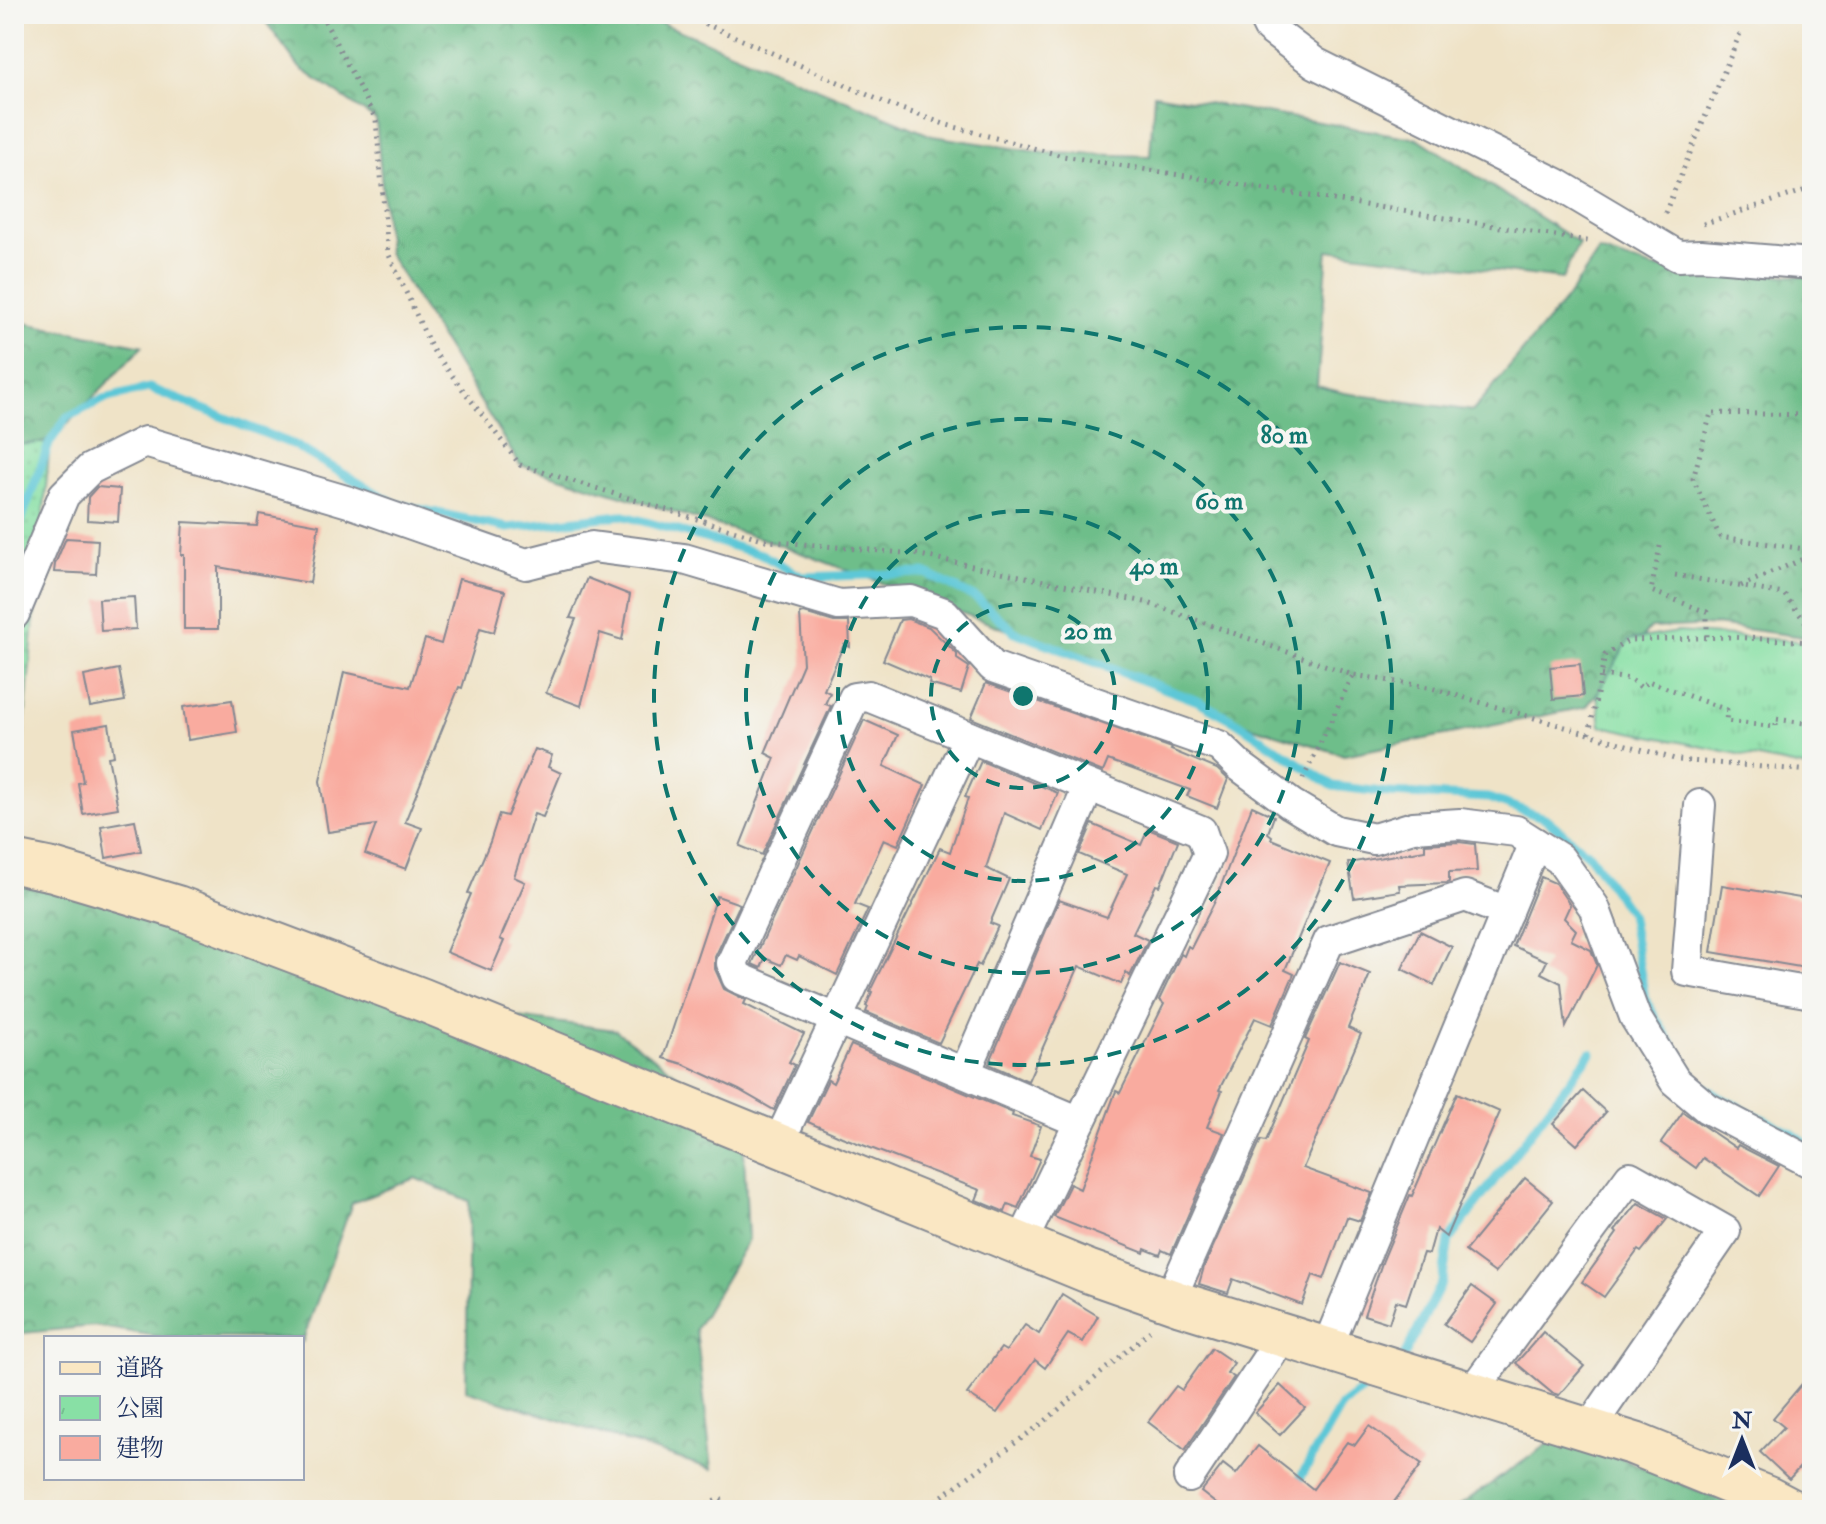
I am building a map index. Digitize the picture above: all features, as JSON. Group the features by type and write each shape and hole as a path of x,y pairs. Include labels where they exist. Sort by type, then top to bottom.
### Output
{"street":[{"path":"1262,14 1269,28 1315,63 1557,184 1678,256 1812,264"},
{"path":"14,614 64,495 90,469 145,442 349,502 526,564 592,547 684,559 839,605 911,601 944,613 993,667 1219,746 1241,767 1291,804 1336,831 1374,839 1413,827 1460,824 1516,831 1560,859 1594,907 1635,1017 1675,1081 1707,1108 1812,1163"},
{"path":"1021,1244 1080,1122 1209,854 1201,831 868,696 854,698 732,963 737,977 1080,1122"},
{"path":"778,1144 969,737"},
{"path":"965,1073 1089,786"},
{"path":"1700,805 1687,971 1812,993"},
{"path":"1327,1348 1535,843"},
{"path":"14,862 53,870 177,907 423,1000 1021,1244 1176,1302 1635,1444 1791,1510"},
{"path":"1176,1302 1329,941 1465,896 1507,912"},
{"path":"1471,1393 1630,1177 1725,1231 1588,1430"},
{"path":"1189,1477 1284,1334"}],"path":[{"path":"321,14 376,120 388,253 432,349 520,465 769,541 915,554 1145,602 1353,675 1428,687 1678,760 1812,771"},
{"path":"683,14 893,106 947,125 1063,156 1599,243"},
{"path":"1653,240 1741,31"},
{"path":"1653,240 1812,188"},
{"path":"1812,415 1711,413 1693,479 1720,537 1812,552"},
{"path":"1660,546 1651,591 1707,612 1707,638"},
{"path":"1740,586 1812,552"},
{"path":"1675,575 1784,594 1812,630"},
{"path":"1589,734 1605,655 1629,640 1707,638 1812,642"},
{"path":"1291,804 1353,675"},
{"path":"1601,675 1630,679 1642,688 1648,681 1727,710 1726,721 1776,727 1776,719 1812,724"},
{"path":"923,1510 1044,1422 1176,1302"},
{"path":"691,1510 720,1499 727,1503 724,1510"}],"green space":[{"path":"260,14 640,14 932,136 1045,153 1150,156 1154,94 1419,139 1579,243 1562,279 1328,250 1317,386 1344,393 1473,411 1570,294 1599,251 1653,268 1812,277 1812,638 1715,625 1650,628 1586,707 1344,755 1235,721 1198,701 769,541 520,465 388,253 376,120 300,68"},
{"path":"14,321 143,346 50,442 14,445"},
{"path":"50,442 14,842 14,445"},
{"path":"1678,632 1812,642 1812,769 1601,726 1597,694 1629,640"},
{"path":"14,869 102,885 295,977 381,999 615,1030 694,1087 743,1130 748,1240 696,1329 712,1469 466,1390 469,1201 415,1178 352,1203 304,1337 156,1336 95,1326 14,1334"},
{"path":"1563,1434 1744,1510 1453,1510"}],"building":[{"path":"97,487 120,489 118,522 87,520 88,497"},
{"path":"259,514 319,525 310,583 218,567 218,629 184,629 183,522 257,526"},
{"path":"66,538 98,540 96,574 54,572"},
{"path":"587,578 630,595 622,640 600,633 581,706 546,693 576,619 570,618"},
{"path":"459,579 505,591 494,632 480,628 462,688 459,687 405,822 422,828 406,869 365,854 376,825 328,832 320,781 344,672 410,687 425,639 441,644"},
{"path":"134,597 136,629 101,631 99,599"},
{"path":"800,614 834,622 849,622 850,647 844,644 824,690 830,693 825,704 831,706 762,855 740,846 775,758 765,753 803,664"},
{"path":"908,619 929,627 957,654 957,659 969,667 961,693 929,684 930,680 883,660 900,620"},
{"path":"1580,664 1583,696 1553,699 1550,667"},
{"path":"119,669 125,701 90,707 84,676"},
{"path":"986,683 1172,748 1217,769 1228,779 1217,808 1187,796 1190,790 1108,760 1103,772 971,718"},
{"path":"232,700 237,732 188,740 183,707"},
{"path":"864,720 898,735 884,766 925,785 898,845 884,839 855,904 868,909 837,975 799,956 797,960 786,955 781,965 765,958 761,968 752,964"},
{"path":"109,724 114,756 108,757 118,808 83,814 78,783 83,782 74,730"},
{"path":"535,749 552,755 548,767 561,773 543,817 534,814 514,877 525,882 500,939 504,941 491,971 446,952 471,894 468,893 499,814 507,816"},
{"path":"981,761 1058,793 1042,830 1004,813 986,868 1009,879 990,923 998,926 939,1043 866,1012 866,1006 870,991 940,848 950,852 968,798 965,797"},
{"path":"1252,806 1274,816 1268,833 1271,839 1330,863 1285,970 1294,974 1272,1025 1255,1018 1219,1090 1222,1091 1207,1127 1224,1133 1171,1254 1162,1250 1160,1255 1145,1249 1144,1253 1054,1217 1070,1184 1080,1189 1116,1091 1120,1093 1164,1004 1159,1000 1181,954 1184,956 1188,946 1191,948 1215,901"},
{"path":"135,820 141,851 106,858 101,826"},
{"path":"1092,824 1141,845 1148,829 1178,841 1160,886 1156,885 1133,933 1148,940 1130,976 1126,972 1121,984 1079,966 1028,1081 989,1064 1059,900 1107,917 1127,874 1079,854"},
{"path":"1425,844 1475,844 1477,871 1449,872 1447,883 1399,885 1400,891 1354,898 1348,863 1425,850"},
{"path":"1541,877 1555,883 1570,905 1564,918 1576,930 1571,940 1591,950 1597,965 1566,1027 1561,983 1541,973 1547,961 1513,946"},
{"path":"1722,885 1812,900 1812,969 1711,952"},
{"path":"717,896 740,904 715,957 715,969 724,989 746,1000 744,1004 804,1034 789,1062 795,1065 774,1110 739,1090 663,1058"},
{"path":"1420,931 1452,947 1434,985 1402,969"},
{"path":"1340,962 1370,974 1348,1028 1361,1034 1303,1168 1372,1193 1360,1221 1347,1217 1324,1279 1313,1275 1302,1305 1233,1279 1228,1293 1199,1284 1258,1146 1261,1140 1266,1141 1309,1041 1305,1039"},
{"path":"851,1045 1041,1126 1030,1156 1040,1159 1018,1208 1008,1204 1005,1212 976,1200 980,1190 808,1122 828,1080 833,1083"},
{"path":"1583,1091 1606,1112 1577,1145 1553,1124"},
{"path":"1457,1093 1500,1112 1446,1237 1436,1229 1429,1254 1423,1253 1406,1304 1396,1301 1389,1323 1364,1315 1410,1195"},
{"path":"1683,1112 1736,1148 1738,1145 1779,1166 1759,1196 1703,1158 1696,1168 1661,1143"},
{"path":"1525,1178 1553,1201 1495,1273 1465,1251"},
{"path":"1638,1203 1667,1219 1641,1252 1638,1250 1604,1297 1582,1282 1617,1233 1615,1231"},
{"path":"1472,1286 1497,1304 1470,1342 1444,1324"},
{"path":"1062,1294 1098,1316 1083,1342 1068,1334 1045,1368 1035,1360 997,1413 967,1394 1001,1348 1006,1351 1025,1325 1039,1334"},
{"path":"1543,1332 1584,1366 1559,1395 1552,1393 1516,1363"},
{"path":"1212,1348 1234,1363 1227,1373 1234,1377 1185,1450 1148,1422 1176,1386 1182,1390"},
{"path":"1812,1372 1812,1454 1789,1479 1760,1452 1784,1427 1773,1418"},
{"path":"1280,1385 1305,1408 1280,1435 1255,1413"},
{"path":"1369,1426 1422,1464 1388,1510 1224,1510 1201,1492 1223,1464 1236,1474 1258,1446 1313,1489 1347,1442 1355,1445"}],"waterway":[{"path":"14,539 50,442 67,417 104,399 149,388 292,444 395,504 508,528 621,515 761,554 802,577 925,573 976,598 1015,632 1198,701 1235,721 1333,786 1389,793 1488,798 1545,818 1590,856 1630,913 1645,999 1697,1082 1719,1097 1791,1133 1812,1148"},
{"path":"1402,1360 1442,1283 1449,1240 1591,1053"},
{"path":"1294,1489 1341,1406 1378,1378"}]}
